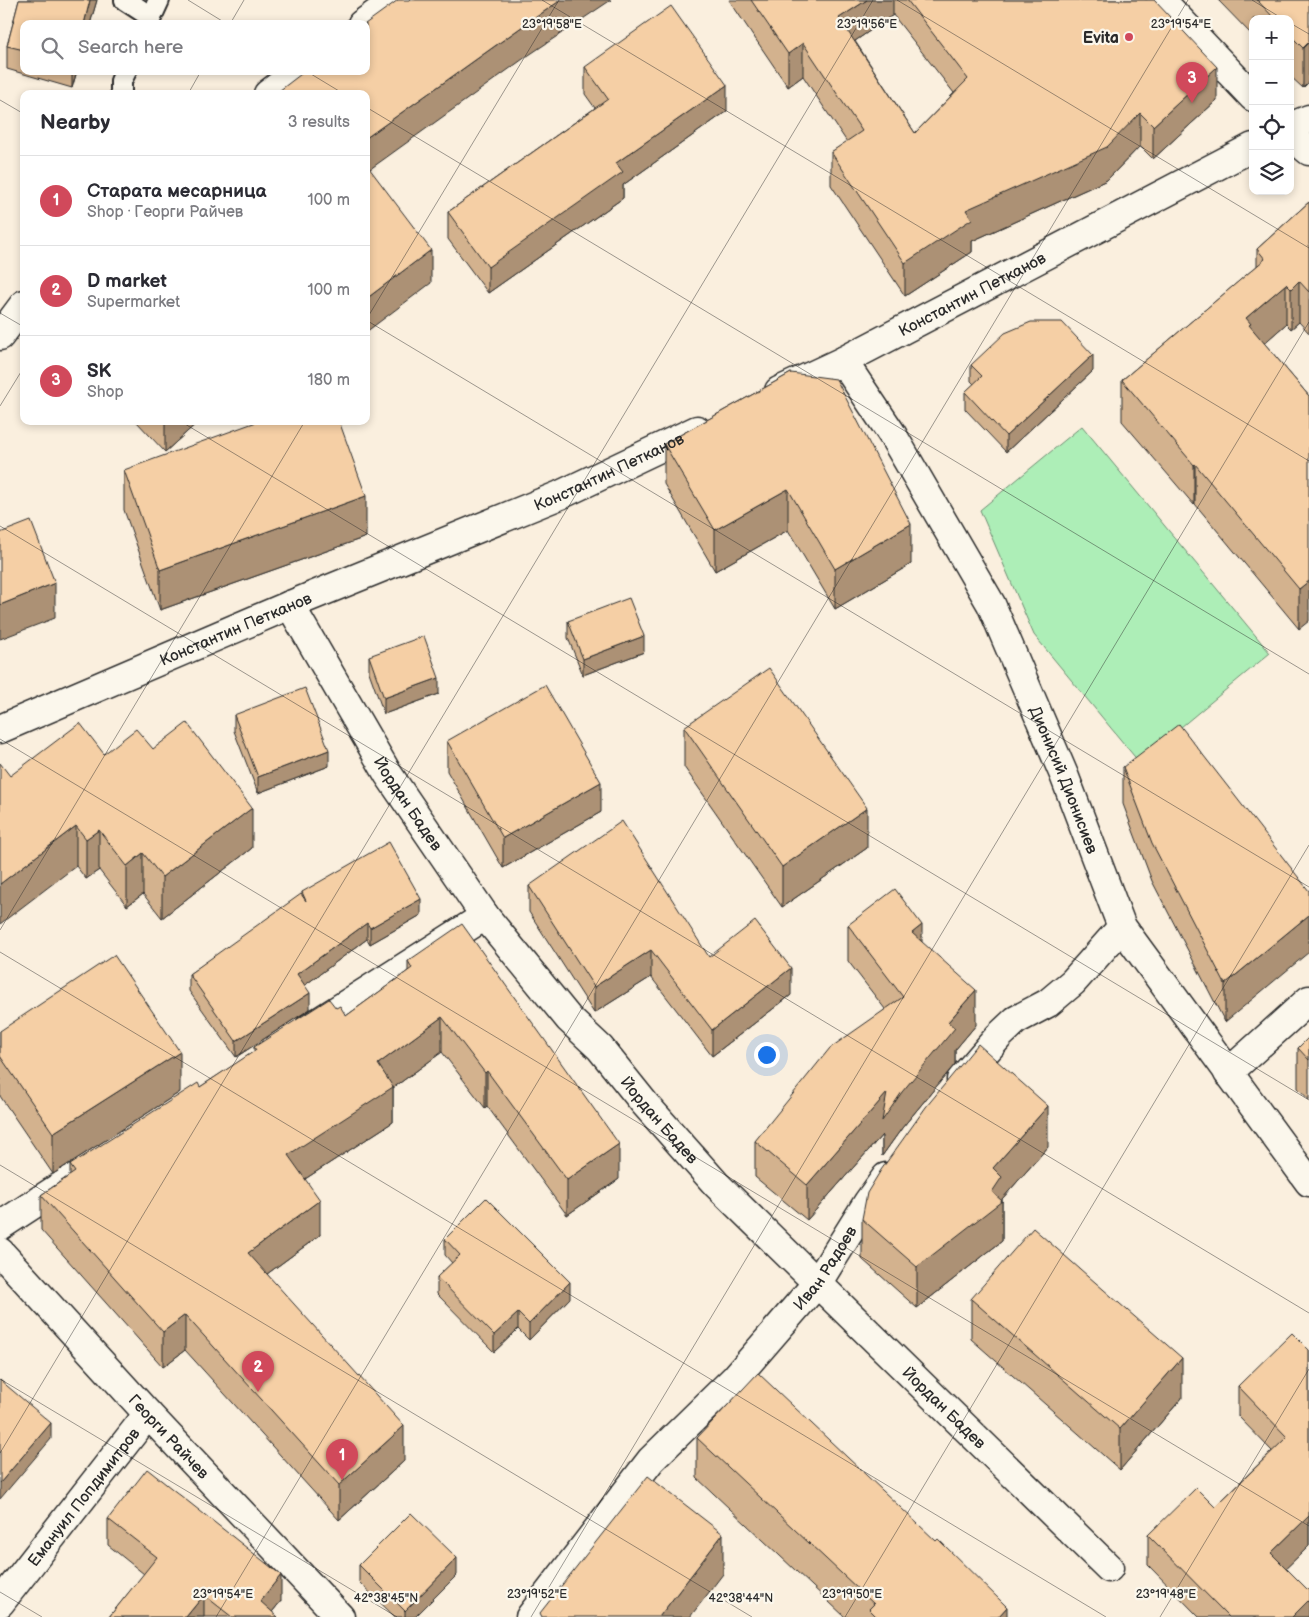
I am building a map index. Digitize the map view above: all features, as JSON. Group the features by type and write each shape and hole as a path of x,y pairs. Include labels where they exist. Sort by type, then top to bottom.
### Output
{"street":[{"path":"368,20 395,0"},
{"path":"1162,0 1249,93"},
{"path":"273,90 293,75"},
{"path":"1294,126 1309,118"},
{"path":"1294,138 1309,150"},
{"name":"Константин Петканов","path":"755,402 843,361 1249,149"},
{"path":"0,336 20,309"},
{"name":"Дионисий Дионисиев","path":"843,361 892,434 991,604 1064,775 1122,927 1309,1182"},
{"name":"Константин Петканов","path":"0,729 290,606 560,495 720,419"},
{"name":"Йордан Бадев","path":"290,606 388,774 485,916 569,1019 600,1048 645,1104 716,1184 1109,1568"},
{"path":"288,1042 485,916"},
{"path":"946,1100 998,1036 1016,1020 1048,1003 1073,982 1122,927"},
{"path":"1228,1073 1309,1000"},
{"name":"Иван Радоев","path":"530,1617 651,1460 736,1377 818,1282 868,1202 903,1154"},
{"path":"0,1226 90,1168"},
{"name":"Георги Райчев","path":"0,1252 148,1414 340,1617"},
{"name":"Емануил Попдимитров","path":"0,1603 148,1414"}],"lane":[{"path":"125,0 152,14"},
{"path":"121,90 121,81 124,75"}],"green space":[{"path":"1082,426 1270,653 1139,762 1034,635 980,510"}],"building":[{"path":"19,0 90,0 85,20 20,20 20,49 7,46"},
{"path":"398,0 561,0 370,135 370,90 280,90 300,75 370,75 370,20"},
{"path":"751,0 867,0 839,18 915,133 968,79 907,0 1154,0 1217,67 1153,126 1140,113 1107,147 966,210 972,219 905,263 831,152 862,131 803,43 788,54"},
{"path":"1257,0 1309,0 1309,42 1303,48 1294,39 1294,15 1271,15"},
{"path":"671,6 727,85 616,163 623,172 488,267 448,212 608,99 585,67"},
{"path":"370,169 431,250 370,296"},
{"path":"1309,202 1309,292 1299,281 1291,289 1286,284 1246,318 1251,324 1249,325 1309,396 1309,581 1299,589 1122,380 1265,259 1257,249"},
{"path":"1031,322 1062,322 1093,355 1006,436 965,392 982,376 971,365 1005,333"},
{"path":"791,373 836,379 911,524 835,569 788,489 715,530 664,444"},
{"path":"248,425 340,425 366,496 160,570 124,470"},
{"path":"31,521 55,583 0,605 0,533"},
{"path":"629,598 644,636 583,659 568,621"},
{"path":"424,636 439,678 384,698 369,656"},
{"path":"769,668 867,808 782,867 684,727"},
{"path":"545,685 601,782 503,838 447,741"},
{"path":"305,688 329,750 258,777 234,715"},
{"path":"80,723 104,754 136,729 153,749 187,723 252,808 162,877 143,853 127,866 99,830 86,839 76,826 0,884 0,763 10,776"},
{"path":"1179,724 1309,891 1309,915 1225,984 1152,843 1123,767"},
{"path":"622,821 709,957 755,921 791,968 712,1030 651,950 594,987 529,886"},
{"path":"389,842 421,899 370,928 367,923 297,974 310,993 236,1041 189,974 301,894 306,901 302,892"},
{"path":"895,889 922,925 912,933 976,990 948,1022 955,1028 902,1092 882,1121 887,1093 807,1185 755,1141 830,1048 903,997 848,925"},
{"path":"462,924 619,1144 567,1180 487,1071 485,1073 442,1017 378,1064 393,1087 288,1155 320,1200 248,1253 404,1426 339,1485 185,1315 163,1332 41,1195 75,1172 70,1165 198,1083 200,1087 256,1050 254,1047 329,999 336,1008 340,1006 346,1016 412,968 408,961"},
{"path":"114,955 180,1052 53,1133 0,1056 0,1031"},
{"path":"1309,1037 1309,1060 1298,1048"},
{"path":"978,1044 1048,1106 993,1168 1002,1177 992,1192 1002,1201 917,1267 862,1219 867,1193 926,1107"},
{"path":"486,1198 570,1282 529,1324 518,1313 494,1335 437,1277 460,1255 445,1239"},
{"path":"1033,1228 1182,1358 1120,1429 971,1299"},
{"path":"1292,1333 1309,1350 1309,1516 1271,1553 1309,1591 1309,1600 1292,1617 1229,1617 1148,1535 1196,1488 1215,1507 1287,1437 1238,1386"},
{"path":"758,1373 936,1541 938,1539 1007,1607 998,1617 877,1617 869,1609 874,1604 697,1438"},
{"path":"0,1380 51,1423 0,1483"},
{"path":"147,1469 281,1575 260,1601 278,1617 232,1617 204,1595 186,1617 109,1617 157,1557 108,1519"},
{"path":"648,1476 723,1534 659,1617 542,1617 540,1613"},
{"path":"411,1513 457,1558 405,1611 359,1565"}],"place":[{"name":"Evita","path":"1129,37"},
{"name":"SK","path":"1192,103"},
{"name":"D market","path":"258,1392"},
{"name":"Старата месарница","path":"342,1480"}]}
